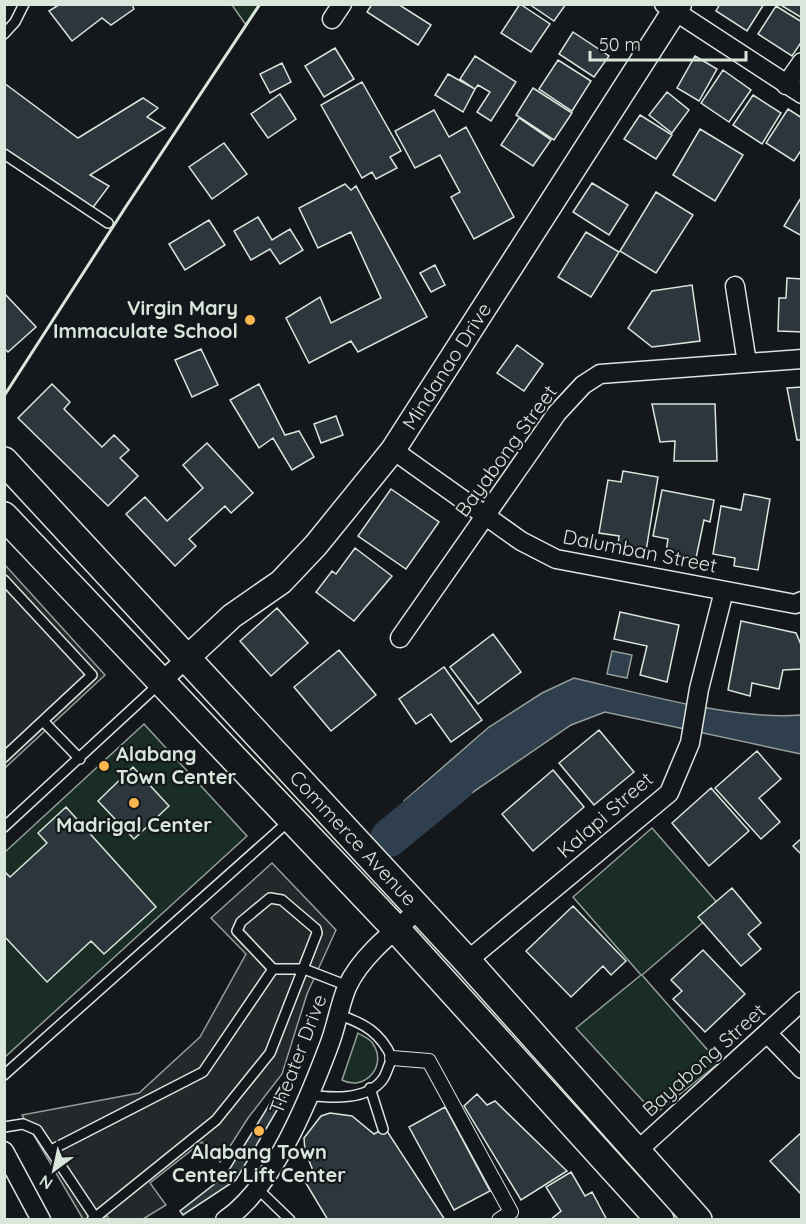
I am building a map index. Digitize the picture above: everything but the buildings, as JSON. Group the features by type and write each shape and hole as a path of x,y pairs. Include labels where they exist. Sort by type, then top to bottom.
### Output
{"main road":[{"name":"Commerce Avenue","path":"4,460 467,961 698,1220"},
{"name":"Commerce Avenue","path":"4,516 396,929 660,1220"}],"street":[{"path":"673,7 794,90 801,62"},
{"name":"Mindanao Drive","path":"161,682 232,616 281,582 316,545 393,450 673,7"},
{"path":"735,285 747,363"},
{"name":"Bayabong Street","path":"400,638 557,413 583,385 600,374 801,359"},
{"name":"Dalumban Street","path":"393,450 521,542 556,559 795,604 801,601"},
{"name":"Kalapi Street","path":"467,961 669,793 690,743 699,688 724,591"},
{"name":"Theater Drive","path":"225,1220 259,1190 308,1095 329,1047 348,986 361,966 396,929 419,909"},
{"name":"Bayabong Street","path":"636,1152 801,1000"},
{"path":"767,1033 801,1069"},
{"path":"392,1058 429,1061 511,1212 499,1220"},
{"path":"4,1152 41,1220"}],"lane":[{"path":"4,34 15,22 24,4"},
{"path":"4,154 108,224"},
{"path":"4,580 92,675 4,757"},
{"path":"4,827 161,682"},
{"path":"43,721 80,759"},
{"path":"4,1075 291,819"},
{"path":"4,1127 13,1124 31,1126 53,1149 94,1218 216,1120 270,1053 304,969 314,944 316,929 282,900 270,898 242,922 237,931 273,969 304,969 348,986"},
{"path":"53,1149 203,1072 273,969"},
{"path":"308,1095 340,1099 370,1088 382,1081 392,1058 385,1042 364,1023 339,1015"},
{"path":"370,1088 383,1129"},
{"path":"259,1190 290,1220"}],"green space":[{"path":"232,5 260,5 246,25"},
{"path":"144,724 247,836 5,1057 5,852"},
{"path":"652,828 721,907 642,975 719,1063 655,1114 576,1028 641,975 573,897"},
{"path":"358,1033 372,1042 378,1061 376,1068 365,1080 350,1083 342,1080"}],"shaded area":[{"path":"5,565 105,675 5,768"},
{"path":"272,863 336,930 307,994 282,1074 248,1118 220,1162 202,1142 150,1183 166,1205 143,1219 109,1219 107,1216 101,1219 83,1219 22,1115 139,1093 200,1037 246,954 211,918"}],"water":[{"path":"612,651 632,655 627,678 607,674"},
{"path":"574,678 718,710 776,716 801,715 801,754 605,712 571,725 425,825 404,801 489,727 542,693"}],"waterway":[{"path":"389,838 456,783"}],"wall":[{"path":"4,396 260,4"}],"place":[{"name":"Virgin Mary Immaculate School","path":"250,320"},
{"name":"Alabang Town Center","path":"104,766"},
{"name":"Madrigal Center","path":"134,803"},
{"name":"Alabang Town Center Lift Center","path":"259,1131"}]}
